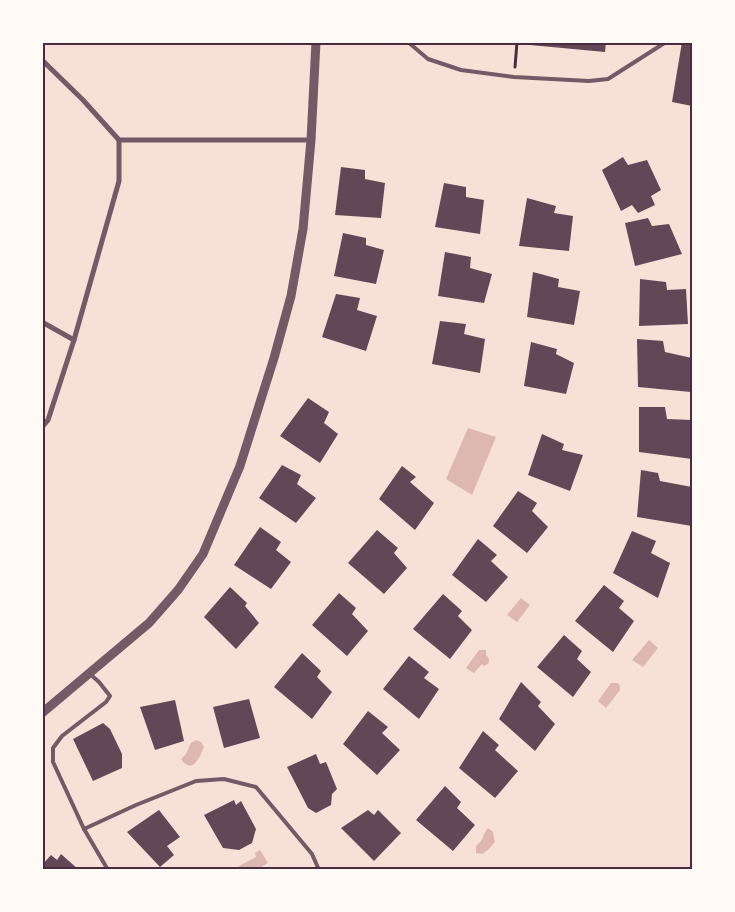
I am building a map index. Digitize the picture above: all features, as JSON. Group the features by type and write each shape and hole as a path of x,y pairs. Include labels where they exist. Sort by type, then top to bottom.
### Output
{"street":[{"path":"42,713 150,623 178,590 203,554 236,475 274,358 291,296 303,229 311,140 316,42"},
{"path":"42,60 83,100 119,140 119,181 74,340 48,420 42,426"},
{"path":"119,140 311,140"},
{"path":"42,322 74,340"}],"lane":[{"path":"408,42 428,59 461,70 514,77 589,81 608,78 666,42"},
{"path":"90,674 110,696 106,702 62,736 53,748 53,762 84,829 108,870"},
{"path":"84,829 136,804 196,781 224,779 256,787 312,854 319,870"}],"path":[{"path":"514,77 517,42"}],"shaded area":[{"path":"468,428 496,437 472,495 446,479"},
{"path":"521,598 530,605 517,622 507,615"},
{"path":"649,640 658,648 643,667 632,660"},
{"path":"479,650 486,650 489,661 484,666 482,664 474,673 466,668"},
{"path":"611,683 618,683 620,690 606,708 598,701"},
{"path":"196,740 201,742 204,747 195,764 189,766 181,759 186,754 191,743"},
{"path":"488,828 493,832 495,842 482,854 476,853 476,846"},
{"path":"260,850 268,863 258,869 241,869 239,866 256,857 255,853"}],"building":[{"path":"531,42 606,42 605,52 530,45"},
{"path":"682,42 692,44 692,106 672,102"},
{"path":"623,157 628,165 647,160 661,190 651,196 655,205 638,213 632,205 621,211 602,170"},
{"path":"341,167 365,170 365,179 385,183 381,218 335,215"},
{"path":"444,183 466,187 466,197 484,200 480,234 435,227"},
{"path":"527,198 556,206 554,213 573,216 569,251 519,246"},
{"path":"648,218 652,226 669,224 682,254 635,266 625,223"},
{"path":"343,233 366,238 366,245 384,250 376,284 334,276"},
{"path":"445,252 471,257 470,268 492,274 484,303 438,296"},
{"path":"533,272 559,279 558,287 580,291 574,325 527,317"},
{"path":"640,279 666,282 667,290 686,289 688,324 639,326"},
{"path":"336,294 360,298 357,310 377,316 366,351 322,337"},
{"path":"440,321 466,324 464,334 485,339 480,373 432,364"},
{"path":"637,339 663,341 665,352 692,358 691,392 638,387"},
{"path":"531,342 557,349 556,354 574,363 566,394 524,386"},
{"path":"308,398 329,412 324,423 338,434 320,463 280,436"},
{"path":"639,407 665,407 667,419 692,420 692,459 639,452"},
{"path":"542,434 564,444 562,450 583,455 570,491 528,475"},
{"path":"282,465 301,475 297,484 316,498 296,523 259,498"},
{"path":"402,466 416,477 410,482 434,503 415,530 379,499"},
{"path":"641,470 658,473 660,481 692,487 692,526 637,517"},
{"path":"518,491 537,503 532,511 548,527 527,553 493,526"},
{"path":"260,527 281,542 276,550 291,562 271,589 234,565"},
{"path":"377,530 398,548 394,553 407,568 384,594 348,563"},
{"path":"632,531 656,541 651,553 670,563 658,598 613,573"},
{"path":"478,539 497,555 491,561 508,577 486,602 452,575"},
{"path":"604,585 624,601 619,608 634,621 613,652 575,621"},
{"path":"230,587 247,603 245,606 259,623 236,649 204,617"},
{"path":"339,593 356,608 352,614 368,631 347,656 312,625"},
{"path":"443,594 462,611 458,616 472,630 450,659 413,629"},
{"path":"564,635 582,651 577,659 591,672 573,697 537,667"},
{"path":"302,653 321,671 317,677 332,692 312,719 274,687"},
{"path":"409,656 429,672 424,678 439,689 419,719 383,689"},
{"path":"521,682 541,702 538,706 555,724 535,751 499,719"},
{"path":"249,699 260,738 224,748 213,707"},
{"path":"175,700 184,741 155,750 140,707"},
{"path":"368,711 388,727 382,733 400,750 377,775 343,744"},
{"path":"103,723 110,729 122,754 122,768 93,781 73,739"},
{"path":"483,731 499,745 495,750 518,771 495,798 459,768"},
{"path":"316,754 320,764 326,762 337,789 332,794 331,805 316,813 308,808 287,767"},
{"path":"445,786 461,802 457,808 475,825 453,851 416,820"},
{"path":"234,800 236,805 241,801 256,829 252,843 239,850 223,848 204,815"},
{"path":"159,810 180,837 167,846 174,855 160,867 127,832"},
{"path":"368,810 374,815 378,810 401,833 374,861 341,828"},
{"path":"61,854 79,870 42,870 42,865 51,855 57,860"}]}
